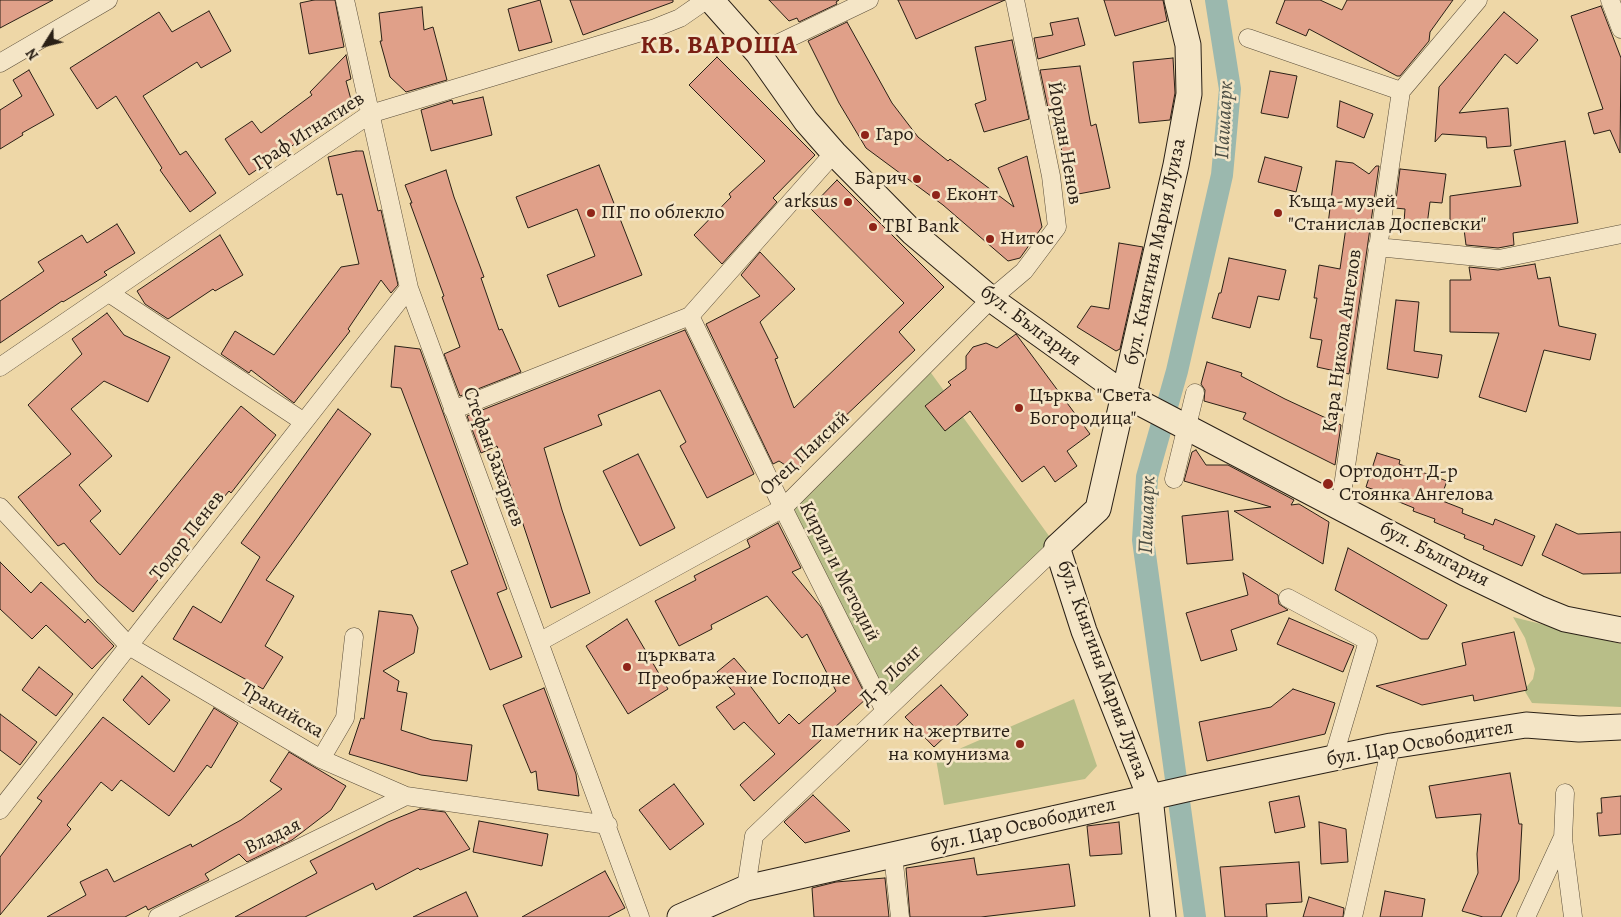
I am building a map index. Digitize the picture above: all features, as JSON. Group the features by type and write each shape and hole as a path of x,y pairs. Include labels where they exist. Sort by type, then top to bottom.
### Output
{"street":[{"path":"0,63 108,0"},
{"name":"Стефан Захариев","path":"346,0 409,288 608,825 640,917"},
{"name":"Граф Игнатиев","path":"0,367 370,114 655,28 680,18 706,0"},
{"name":"бул. България","path":"711,0 758,53 806,120 834,153 913,233 991,299 1132,399 1465,573 1538,608 1565,619 1621,630"},
{"path":"758,53 869,0"},
{"name":"Йордан Ненов","path":"991,299 1024,271 1057,226 1050,176 1015,0"},
{"name":"бул. Княгиня Мария Луиза","path":"1163,917 1150,798 1084,631 1057,547 1098,508 1132,399 1185,125 1188,94 1188,45 1177,0"},
{"path":"1248,38 1400,91 1478,0"},
{"path":"1610,0 1621,29"},
{"name":"Кара Никола Ангелов","path":"1340,507 1400,91"},
{"path":"453,410 690,316 834,153"},
{"path":"1377,247 1499,259 1621,234"},
{"name":"Тодор Пенев","path":"0,810 409,288"},
{"path":"109,293 304,422"},
{"name":"Отец Паисий","path":"539,642 783,508 991,299"},
{"name":"Кирил и Методий","path":"690,316 783,508 885,711"},
{"path":"1174,479 1181,424 1195,393"},
{"name":"Тракийска","path":"0,507 129,646 320,759 406,796 608,825"},
{"name":"Д-р Лонг","path":"746,888 754,836 1057,547"},
{"path":"1288,598 1368,641 1332,759"},
{"path":"320,759 345,718 354,637"},
{"name":"бул. Цар Освободител","path":"680,917 746,888 1195,787 1391,746 1526,725 1579,729 1621,727"},
{"name":"бул. Цар Освободител","path":"1579,729 1621,746"},
{"path":"1353,917 1391,746"},
{"path":"1565,793 1563,839 1573,917"},
{"name":"Владая","path":"158,917 406,796"},
{"path":"1526,917 1563,839"},
{"path":"893,855 900,917"}],"green space":[{"path":"926,366 1057,547 885,711 783,508"},
{"path":"1513,617 1621,644 1621,707 1532,703 1524,690 1533,679 1535,669 1525,638"},
{"path":"1074,699 1097,766 1085,779 944,805 936,759"}],"building":[{"path":"0,0 53,0 0,28"},
{"path":"314,0 335,0 344,47 309,54 300,3"},
{"path":"540,0 552,42 519,51 508,9"},
{"path":"570,0 673,0 673,2 583,35"},
{"path":"769,0 839,0 836,2 837,4 799,22 797,18 789,21"},
{"path":"898,0 1005,0 916,39"},
{"path":"1104,0 1163,0 1167,21 1115,36"},
{"path":"1285,0 1320,0 1342,10 1347,0 1453,0 1430,32 1429,41 1400,76 1397,76 1309,29 1306,36 1276,23"},
{"path":"1601,6 1621,58 1620,153 1610,130 1594,134 1588,113 1603,109 1571,16"},
{"path":"422,7 424,30 433,27 447,80 406,92 390,77 380,41 382,41 379,13"},
{"path":"209,11 231,51 201,68 197,62 143,96 180,155 186,151 216,193 190,212 160,170 162,168 116,96 97,109 70,68 159,12 172,32"},
{"path":"1504,12 1538,40 1517,64 1505,54 1459,113 1508,108 1511,146 1487,148 1486,137 1442,134 1435,142 1439,87"},
{"path":"1078,18 1085,45 1038,59 1034,38 1053,35 1050,23"},
{"path":"847,22 892,103 918,137 948,161 950,159 1014,207 998,168 1027,156 1042,227 1020,258 1008,261 943,205 866,148 839,103 808,41"},
{"path":"1012,40 1029,119 984,132 975,104 986,100 975,47"},
{"path":"346,55 351,79 346,81 353,107 310,131 311,133 249,175 225,139 252,121 261,133 312,95 310,92"},
{"path":"717,57 815,155 773,198 777,202 722,264 694,235 731,197 729,194 765,161 689,85"},
{"path":"1173,58 1175,93 1170,120 1139,123 1133,62"},
{"path":"1080,66 1091,126 1096,124 1110,188 1073,195 1052,112 1049,113 1040,70"},
{"path":"29,70 54,115 22,133 23,135 0,149 0,110 22,96 13,80"},
{"path":"1270,71 1297,76 1288,118 1261,113"},
{"path":"483,97 492,135 431,151 421,110 452,100 453,104"},
{"path":"1340,101 1373,114 1364,138 1337,127"},
{"path":"1565,141 1578,223 1513,233 1514,245 1498,248 1466,245 1464,229 1450,228 1450,196 1521,186 1514,150"},
{"path":"363,151 378,211 381,210 398,285 391,293 381,280 348,329 350,331 294,403 251,370 249,373 221,354 235,331 274,355 341,267 359,264 342,194 337,195 328,157"},
{"path":"1265,157 1302,167 1296,192 1258,182"},
{"path":"1336,161 1353,163 1369,174 1376,166 1379,166 1349,374 1317,367 1322,340 1310,338 1317,298 1314,298 1319,265 1340,269 1346,227 1328,224"},
{"path":"599,165 642,275 559,307 547,275 595,256 577,209 528,228 516,197"},
{"path":"1400,169 1446,174 1442,203 1430,202 1427,225 1404,222 1405,209 1395,208"},
{"path":"446,170 484,277 481,278 499,330 502,329 521,372 460,396 444,354 460,347 405,185"},
{"path":"837,180 944,287 899,332 915,350 840,421 845,426 798,469 793,470 779,461 773,464 706,324 760,296 741,275 760,252 795,289 760,322 778,358 775,359 794,408 904,303 810,208"},
{"path":"117,224 135,253 104,272 107,275 62,301 0,343 0,301 44,271 38,262 82,235 87,243"},
{"path":"220,235 243,275 215,291 213,289 168,319 145,304 137,291"},
{"path":"1119,243 1143,247 1120,349 1116,351 1077,327 1091,306 1109,309"},
{"path":"1229,258 1286,270 1279,300 1258,296 1250,328 1212,318 1219,293 1221,293"},
{"path":"1535,264 1538,279 1550,277 1559,326 1596,334 1590,360 1544,350 1526,412 1479,397 1499,333 1450,332 1450,280 1471,280 1469,267 1498,270"},
{"path":"1396,300 1419,302 1414,351 1442,355 1438,378 1387,369"},
{"path":"107,313 124,335 170,357 148,402 104,381 71,409 112,456 79,485 101,511 90,521 120,555 241,406 276,435 231,493 229,491 192,536 133,612 97,582 64,543 58,546 18,497 71,454 28,405 82,354 72,339"},
{"path":"685,330 754,474 707,498 680,446 686,442 660,390 598,415 602,425 544,448 562,510 590,593 551,608 497,446 481,453 467,416"},
{"name":"Църква \"Света Богородица\"","path":"1016,334 1090,434 1067,451 1077,466 1055,482 1044,466 1022,482 970,411 945,431 925,406 951,385 948,382 966,369 966,356 973,347 986,343 997,348"},
{"path":"395,346 420,349 507,589 497,593 522,657 490,670 451,571 468,564 401,388 391,387"},
{"path":"1207,362 1242,373 1241,376 1341,425 1335,465 1243,419 1246,413 1204,401 1205,390 1201,384"},
{"path":"338,409 371,434 266,580 294,596 265,646 283,657 263,689 173,639 193,606 221,623 260,557 241,543"},
{"path":"1196,450 1206,465 1228,465 1294,500 1291,505 1299,504 1329,522 1323,564 1234,511 1271,507 1184,481 1192,452"},
{"path":"1377,453 1400,460 1399,464 1447,481 1440,500 1463,509 1462,513 1493,525 1495,519 1535,536 1522,566 1483,549 1484,546 1464,538 1465,535 1434,522 1435,519 1413,511 1414,508 1392,499 1393,496 1366,487"},
{"path":"638,454 675,528 640,546 603,471"},
{"path":"1228,511 1233,560 1187,564 1182,516"},
{"path":"778,523 801,568 792,572 821,607 867,698 754,801 740,785 775,754 744,722 734,730 716,707 735,694 717,672 734,658 752,679 748,683 779,724 789,714 799,724 836,691 807,634 802,638 767,596 711,625 712,629 679,646 655,601 696,580 694,576 750,547 747,540"},
{"path":"1556,524 1578,534 1621,532 1621,573 1583,574 1542,555"},
{"path":"1348,548 1447,605 1428,639 1421,639 1335,590"},
{"path":"0,562 31,593 41,582 85,623 88,619 114,646 92,669 46,625 32,639 0,609"},
{"path":"1243,573 1278,595 1279,604 1288,610 1231,630 1237,650 1201,661 1186,613 1248,595"},
{"path":"379,611 412,615 418,628 414,653 383,671 399,681 397,691 407,693 401,730 432,740 472,745 467,781 421,775 349,754 361,718 364,719"},
{"path":"1289,618 1354,646 1343,672 1277,644"},
{"name":"църквата Преображение Господне","path":"627,619 668,689 628,714 586,646"},
{"path":"1514,632 1527,690 1474,701 1473,695 1422,705 1376,686 1466,665 1462,643"},
{"path":"39,667 73,694 56,716 22,690"},
{"path":"142,676 170,700 149,725 123,700"},
{"path":"941,685 968,715 934,747 905,717"},
{"path":"544,688 576,774 579,796 538,790 536,771 531,773 503,705"},
{"path":"1293,689 1335,703 1325,734 1207,761 1199,722 1271,707"},
{"path":"214,708 238,723 211,768 207,765 169,816 121,780 112,791 101,782 67,825 71,829 0,915 0,857 42,801 37,798 103,717 174,772"},
{"path":"0,714 37,742 20,765 0,750"},
{"path":"289,752 346,786 331,810 292,840 247,862 239,854 205,874 209,880 148,910 146,906 125,917 47,917 86,895 80,882 107,869 114,882 191,844 192,847 241,820 282,789 270,781"},
{"path":"1510,773 1519,824 1522,824 1519,880 1501,917 1483,917 1462,911 1478,873 1477,854 1481,814 1436,818 1429,786"},
{"path":"674,784 704,824 670,850 639,810"},
{"path":"813,795 850,831 805,843 784,822"},
{"path":"1299,796 1305,827 1275,833 1269,802"},
{"path":"1621,796 1621,834 1599,836 1597,813 1602,813 1601,798"},
{"path":"420,809 445,812 470,849 420,870 418,868 376,890 373,883 305,917 235,917 317,873 310,861 388,822"},
{"path":"479,821 548,834 542,866 473,852"},
{"path":"1119,822 1122,854 1090,856 1087,826"},
{"path":"1319,822 1346,829 1348,862 1321,864"},
{"path":"974,858 977,875 1069,864 1075,906 981,917 910,917 906,868"},
{"path":"1299,862 1302,902 1266,904 1267,917 1225,917 1220,867"},
{"path":"605,871 625,908 608,917 522,917"},
{"path":"885,878 889,917 814,917 812,888 836,882"},
{"path":"1385,891 1425,899 1422,917 1380,917"},
{"path":"466,892 478,917 413,917"},
{"path":"1309,897 1344,908 1343,917 1303,917"}],"waterway":[{"name":"Пашаарк","path":"1195,917 1143,540 1147,477 1177,371 1222,175 1230,89 1216,0"}],"place":[{"name":"Гаро","path":"865,135"},
{"name":"Барич","path":"917,179"},
{"name":"Еконт","path":"936,195"},
{"name":"arksus","path":"848,202"},
{"name":"ПГ по облекло","path":"591,213"},
{"name":"Къща-музей \"Станислав Доспевски\"","path":"1278,213"},
{"name":"TBI Bank","path":"873,227"},
{"name":"Нитос","path":"990,239"},
{"name":"Църква \"Света Богородица\"","path":"1019,408"},
{"name":"Ортодонт Д-р Стоянка Ангелова","path":"1328,484"},
{"name":"църквата Преображение Господне","path":"627,667"},
{"name":"Паметник на жертвите на комунизма","path":"1020,744"}],"district":[{"name":"КВ. ВАРОША","path":"719,47"}]}
